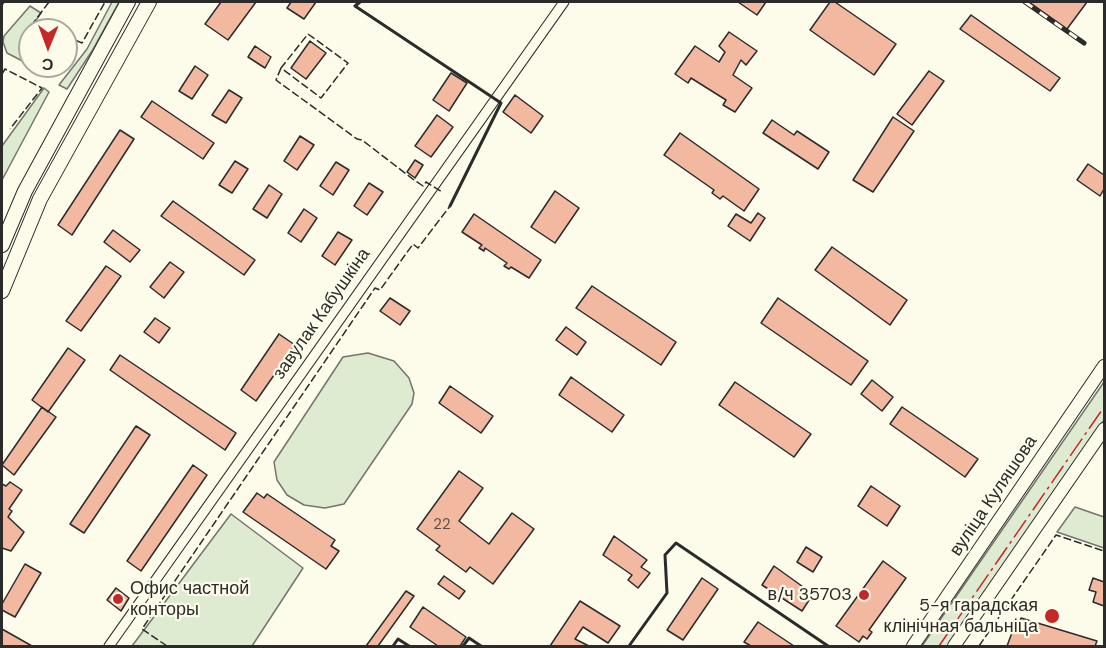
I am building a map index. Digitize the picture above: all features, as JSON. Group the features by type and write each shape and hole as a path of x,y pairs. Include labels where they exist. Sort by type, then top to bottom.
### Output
{"main road":[{"path":"2,245 25,191 128,2"},
{"path":"2,291 40,199 149,2"},
{"name":"вуліца Куляшова","path":"914,646 1104,366"},
{"path":"954,646 1104,429"}],"street":[{"name":"завулак Кабушкіна","path":"108,646 564,2"}],"green space":[{"path":"112,2 119,2 78,72 78,61 87,49"},
{"path":"30,6 41,13 38,18 20,18"},
{"path":"18,20 18,59 7,53 3,42 4,36"},
{"path":"64,78 74,78 67,89 59,85"},
{"path":"44,88 49,92 2,180 2,146"},
{"path":"368,353 394,361 409,378 414,393 412,404 344,504 325,508 304,505 287,495 277,480 274,462 343,357"},
{"path":"1104,382 1104,420 950,646 922,646"},
{"path":"1075,507 1104,517 1104,548 1057,532"},
{"path":"231,514 303,568 252,646 132,646"}],"building":[{"path":"221,2 256,2 228,40 205,24"},
{"path":"291,2 316,2 304,19 287,8"},
{"path":"738,2 766,2 757,15"},
{"path":"830,2 835,2 896,44 874,75 810,30"},
{"path":"1029,2 1087,2 1067,29"},
{"path":"971,15 1060,78 1050,91 960,29"},
{"path":"729,32 757,51 746,65 741,60 733,75 752,88 735,112 723,105 726,100 691,78 688,83 675,74 695,46 719,62 725,52 719,46"},
{"path":"310,41 326,53 306,79 291,68"},
{"path":"255,46 271,57 265,68 248,57"},
{"path":"195,66 208,75 192,99 179,91"},
{"path":"929,71 944,81 912,125 897,114"},
{"path":"451,73 467,83 449,111 433,100"},
{"path":"229,90 242,98 226,123 212,115"},
{"path":"515,95 543,116 531,133 503,112"},
{"path":"152,101 214,143 203,159 141,117"},
{"path":"437,115 453,127 431,157 415,146"},
{"path":"893,117 914,131 873,192 853,180"},
{"path":"772,120 794,135 797,131 829,152 818,169 763,133"},
{"path":"120,130 134,139 72,235 58,225"},
{"path":"680,133 759,189 744,211 723,196 720,199 712,193 714,190 664,155"},
{"path":"300,136 314,145 297,170 284,161"},
{"path":"415,160 423,165 415,178 407,172"},
{"path":"235,161 248,169 232,193 219,185"},
{"path":"336,162 349,170 333,195 320,186"},
{"path":"1088,164 1104,175 1104,189 1100,196 1077,180"},
{"path":"369,183 383,192 367,215 354,206"},
{"path":"269,185 282,194 267,218 253,209"},
{"path":"555,191 579,208 555,243 531,227"},
{"path":"173,201 255,260 244,275 161,216"},
{"path":"304,209 317,218 301,242 288,233"},
{"path":"758,213 765,218 750,241 728,226 736,214 751,223"},
{"path":"474,214 541,260 529,278 511,267 509,269 504,266 507,263 485,248 484,251 479,248 482,245 462,232"},
{"path":"113,230 140,250 130,262 104,242"},
{"path":"338,232 352,240 335,265 322,256"},
{"path":"832,247 907,300 890,325 815,270"},
{"path":"170,262 184,272 164,298 150,287"},
{"path":"106,266 121,276 81,331 66,321"},
{"path":"592,286 676,342 661,365 576,308"},
{"path":"390,298 410,311 400,325 380,311"},
{"path":"778,298 868,361 851,385 761,323"},
{"path":"155,318 170,328 159,343 144,332"},
{"path":"566,327 586,342 577,355 556,340"},
{"path":"279,334 295,345 256,401 241,390"},
{"path":"68,348 85,360 48,412 32,400"},
{"path":"120,355 236,433 225,450 110,370"},
{"path":"571,377 624,415 612,432 559,395"},
{"path":"872,380 893,397 882,411 861,394"},
{"path":"735,382 811,434 794,457 719,405"},
{"path":"450,386 493,416 481,433 439,403"},
{"path":"42,407 56,417 14,475 2,465"},
{"path":"902,407 978,459 965,477 890,424"},
{"path":"136,426 150,435 84,533 70,524"},
{"path":"193,465 207,475 141,571 127,561"},
{"path":"459,471 483,488 459,521 489,544 512,513 534,529 493,584 470,567 466,572 436,550 440,546 417,529"},
{"path":"10,482 22,490 9,509 12,511 8,517 24,532 11,551 2,548 2,484 6,486"},
{"path":"871,486 900,506 887,526 858,506"},
{"path":"257,493 264,498 267,494 335,540 331,546 339,551 326,569 243,512"},
{"path":"614,536 647,560 641,567 650,573 638,588 628,580 632,575 603,555"},
{"path":"806,547 822,557 813,572 797,562"},
{"path":"883,561 906,578 869,630 872,632 867,639 863,636 859,642 836,626"},
{"path":"25,564 41,573 15,617 2,610 2,604"},
{"path":"774,566 813,594 802,611 762,585"},
{"path":"444,576 465,591 459,599 438,584"},
{"path":"702,578 718,589 683,640 667,630"},
{"path":"1093,578 1104,582 1104,606 1093,602 1096,592 1089,590"},
{"name":"Офис частной конторы","path":"116,588 129,598 121,611 107,600"},
{"path":"406,591 414,596 378,646 366,646"},
{"path":"580,601 620,626 608,643 583,627 575,639 589,646 550,646"},
{"path":"423,607 466,637 460,646 438,646 410,627"},
{"path":"1021,618 1097,641 1095,646 1007,646 1016,622 1019,624"},
{"path":"758,622 794,646 751,646 744,642"},
{"path":"2,629 32,646 2,646"}],"railway":[{"path":"1025,2 1084,43"}],"fence":[{"path":"37,18 49,2"},
{"path":"78,41 82,43 105,2"},
{"path":"308,34 348,63 321,98 281,68 308,34"},
{"path":"281,68 276,80 357,139 362,140 414,180 423,186 426,182 442,192"},
{"path":"2,74 5,69 42,88 10,129"},
{"path":"167,646 142,629 375,288 380,290 413,244 418,248 450,206"},
{"path":"979,646 1056,535 1104,551"}],"wall":[{"path":"360,2 355,6 501,103 450,206"},
{"path":"629,646 667,593 665,555 676,543 828,646"},
{"path":"463,646 469,638 481,646"},
{"path":"393,646 398,639 409,646"}],"power":[{"path":"939,646 1104,407"}],"place":[{"name":"в/ч 35703","path":"864,595"},
{"name":"Офис частной конторы","path":"118,599"},
{"name":"5-я гарадская клінічная бальніца","path":"1052,616"}]}
